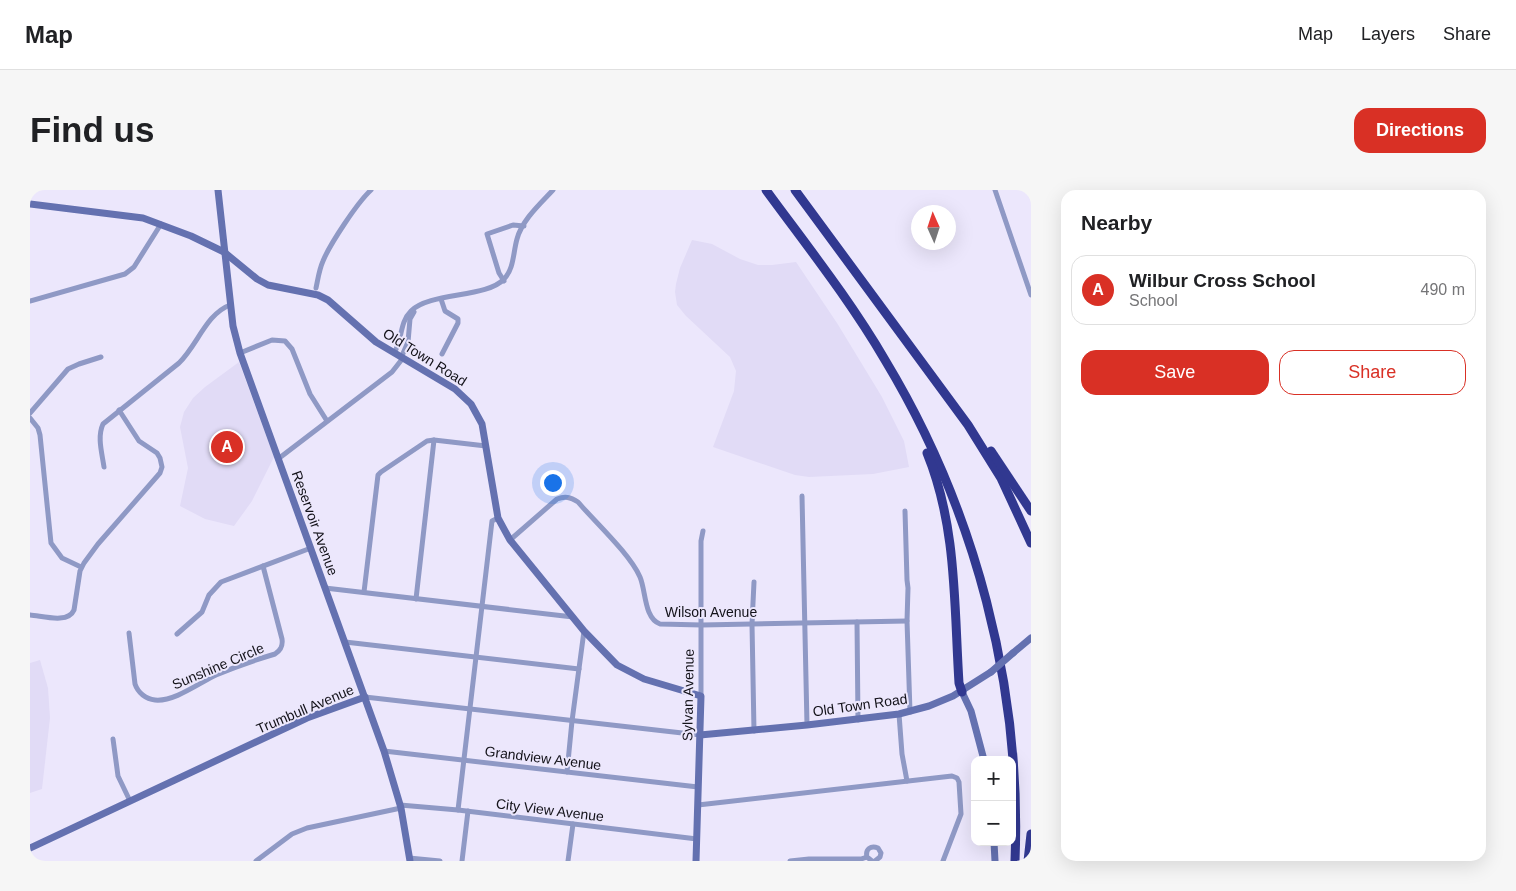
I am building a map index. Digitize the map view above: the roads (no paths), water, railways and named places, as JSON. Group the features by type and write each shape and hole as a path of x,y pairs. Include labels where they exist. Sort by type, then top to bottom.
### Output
{"highway":[{"path":"766,190 835,284 886,361 916,415 944,478 968,542 988,608 1002,676 1015,796 1015,861"},
{"path":"795,190 968,425 993,465 1015,506 1031,543"},
{"path":"886,361 929,457 944,507 953,564 959,683 962,692"},
{"path":"941,387 976,427 1031,511"},
{"path":"1028,861 1031,834"}],"main road":[{"name":"Reservoir Avenue","path":"218,190 230,305 240,352 384,751 400,807 410,859"},
{"name":"Old Town Road","path":"30,204 143,218 191,236 224,252 268,286 318,295 328,300 376,342 445,382 471,404 482,424 498,518 510,540 584,631 609,658 624,670 644,679 701,696"},
{"name":"Old Town Road","path":"700,735 858,720 910,712 962,692 991,672 1031,638"},
{"path":"962,692 971,711 983,756"},
{"name":"Sylvan Avenue","path":"696,861 701,696"},
{"name":"Trumbull Avenue","path":"30,848 307,718 365,697"},
{"path":"994,846 995,861"}],"street":[{"path":"316,288 323,260 354,210 370,190"},
{"path":"394,353 399,346 404,320 408,314 420,305 493,287 504,281 510,271 517,238 533,213 553,190"},
{"path":"995,190 1031,295"},
{"path":"30,301 125,274 134,267 161,224"},
{"path":"504,281 499,273 487,234 513,225 524,226"},
{"path":"440,300 445,311 458,319 458,323 442,354"},
{"path":"278,459 392,372 402,358 408,342 411,316 418,308 434,301"},
{"path":"104,467 100,431 106,420 183,360 217,312 230,305"},
{"path":"240,352 272,340 285,340 292,349 310,394 327,421"},
{"path":"30,413 68,369 74,365 101,357"},
{"path":"30,615 65,618 72,616 81,568 98,544 161,471 160,458 139,441 119,410"},
{"path":"30,418 40,431 51,543 62,558 81,568"},
{"path":"416,599 434,440"},
{"path":"364,592 378,475 423,442 434,440 486,446"},
{"path":"802,496 808,725"},
{"name":"Wilson Avenue","path":"510,540 557,500 564,497 572,498 578,502 635,568 640,578 650,616 656,623 666,625 702,625 907,621"},
{"path":"905,511 910,712"},
{"path":"458,810 492,521 498,518"},
{"name":"Sylvan Avenue","path":"701,696 703,531"},
{"path":"177,634 202,612 210,595 221,582 311,548"},
{"name":"Sunshine Circle","path":"129,633 137,690 145,696 156,700 175,696 216,676 275,654 282,646 282,639 263,566"},
{"path":"754,582 752,624 754,730"},
{"path":"325,588 573,617"},
{"path":"857,622 858,720"},
{"path":"567,772 584,631"},
{"path":"345,642 579,669"},
{"name":"Trumbull Avenue","path":"365,697 700,735"},
{"path":"899,714 902,754 907,781"},
{"path":"113,739 118,776 130,801"},
{"name":"Grandview Avenue","path":"384,751 698,787"},
{"path":"698,805 950,776 957,778 959,782 961,814 943,861"},
{"name":"City View Avenue","path":"256,861 292,834 307,828 400,807 468,811 697,839"},
{"path":"462,861 468,811"},
{"path":"568,861 573,824"},
{"path":"790,861 861,859 867,857 876,861 881,853 880,849 876,847 869,848 867,857"},
{"path":"410,859 440,861"}],"place":[{"name":"Wilbur Cross School","path":"227,447"}]}
